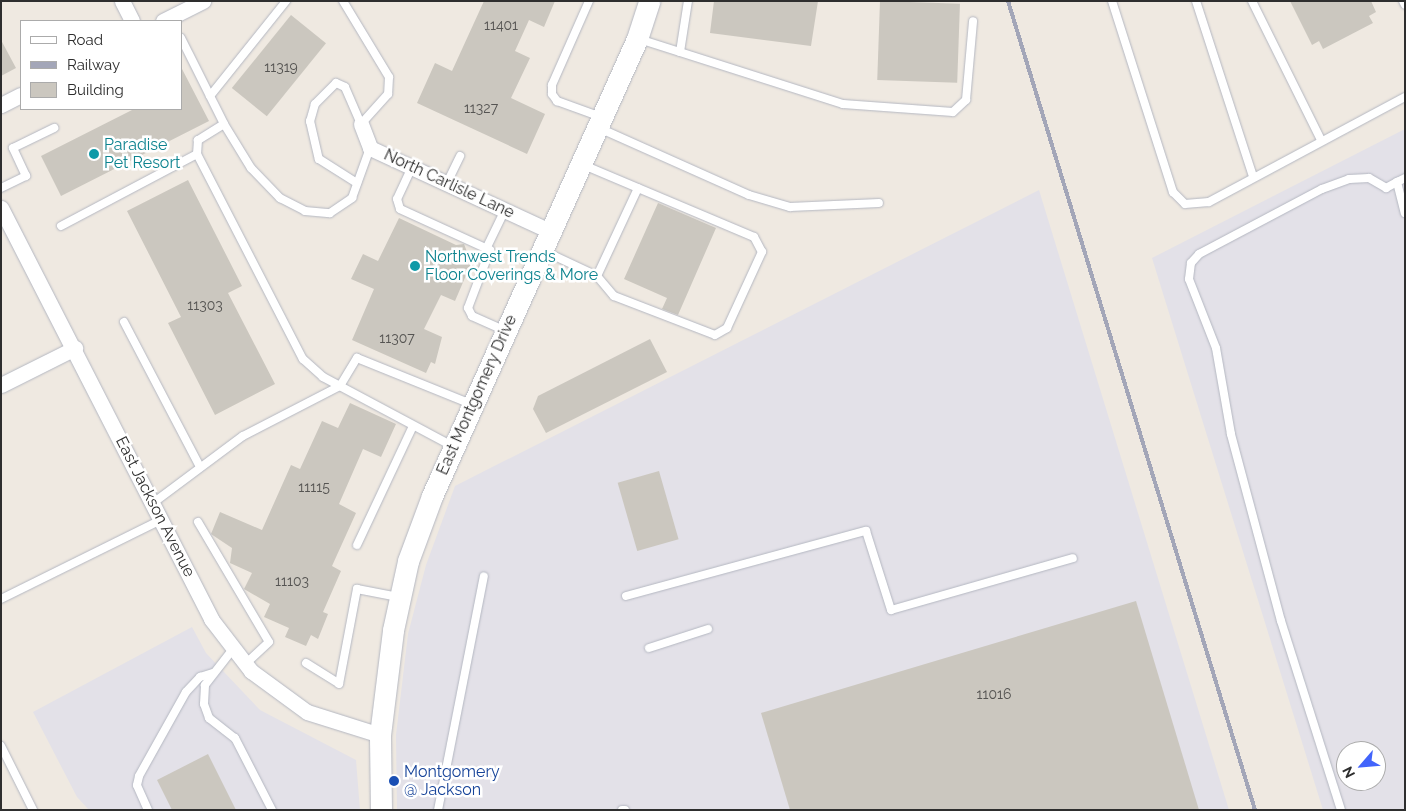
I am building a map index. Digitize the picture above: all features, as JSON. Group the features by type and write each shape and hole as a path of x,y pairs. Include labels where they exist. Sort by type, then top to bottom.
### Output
{"main road":[{"name":"East Montgomery Drive","path":"380,810 380,735 400,598 428,505 637,39 649,1"}],"street":[{"path":"122,1 132,20"},
{"path":"169,20 203,1"},
{"path":"1,105 20,96"},
{"name":"North Carlisle Lane","path":"361,124 370,148 550,231"},
{"name":"East Jackson Avenue","path":"1,208 75,348 211,619 245,664 307,712 380,735"},
{"path":"1,384 75,348"}],"lane":[{"path":"210,96 286,1"},
{"path":"343,1 388,77 388,94 361,124 345,87 336,83 315,104 310,121 319,159 357,183"},
{"path":"589,1 552,85 552,94 557,101 749,196 790,207 879,203"},
{"path":"680,52 688,1"},
{"path":"1112,1 1173,192 1185,204 1209,202 1253,176 1405,97"},
{"path":"1196,1 1253,176"},
{"path":"1252,1 1321,140"},
{"path":"1403,1 1405,5"},
{"path":"637,39 843,104 953,112 966,100 973,21"},
{"path":"182,40 224,124 250,168 280,198 305,211 330,213 352,198 370,148"},
{"path":"224,124 198,140 197,154 303,359 340,386 412,428 454,447"},
{"path":"1,188 26,176 13,148 54,128"},
{"path":"61,226 197,154"},
{"path":"447,184 460,156"},
{"path":"542,250 597,276 614,296 715,335 727,328 762,252 758,240 581,164"},
{"path":"412,167 397,199 400,209 487,247 491,254 468,308 472,316 506,331"},
{"path":"1341,810 1278,613 1231,434 1216,348 1189,279 1191,263 1199,254 1322,189 1349,179 1369,178 1386,188 1401,180 1405,213"},
{"path":"597,276 638,188"},
{"path":"487,247 505,210"},
{"path":"124,322 199,465"},
{"path":"152,503 199,465 243,436 340,386 354,362 364,357 472,405"},
{"path":"357,545 412,428"},
{"path":"1,599 161,520"},
{"path":"198,522 269,642 245,664"},
{"path":"626,596 866,531 891,610 1073,558"},
{"path":"438,810 484,576"},
{"path":"306,663 339,684 357,589 400,598"},
{"path":"649,648 708,629"},
{"path":"233,649 205,685 206,712 235,738 272,810"},
{"path":"148,810 137,785 139,776 186,692 200,677 213,673"},
{"path":"1,746 33,810"}],"shaded area":[{"path":"1405,129 1405,810 1323,810 1152,258"},
{"path":"1039,190 1229,810 397,810 396,735 408,634 426,565 455,486"},
{"path":"192,627 206,653 260,710 356,760 360,810 89,810 77,797 33,712"}],"building":[{"path":"484,1 555,1 544,27 529,20 515,51 530,58 511,98 545,114 527,154 417,103 435,63 452,71"},
{"path":"714,1 818,1 811,46 710,33"},
{"path":"880,1 960,4 957,83 877,80"},
{"path":"1290,1 1371,1 1376,12 1369,16 1373,23 1323,49 1319,41 1312,45"},
{"path":"291,15 326,43 267,116 232,88"},
{"path":"1,40 16,68 1,76"},
{"name":"Paradise Pet Resort","path":"182,69 209,121 61,196 41,156 132,110 182,110"},
{"path":"188,180 242,286 228,293 275,384 215,415 168,323 181,317 127,211"},
{"path":"658,203 716,228 678,315 662,309 667,298 624,279"},
{"name":"Northwest Trends Floor Coverings & More","path":"399,218 456,245 464,244 474,270 467,273 455,301 441,295 424,329 442,337 435,364 431,362 426,373 352,340 374,289 351,279 363,254 378,261"},
{"path":"650,339 667,372 546,433 533,409 538,396"},
{"path":"350,403 396,424 381,457 363,449 339,504 356,513 332,566 341,571 323,612 328,614 318,639 311,635 306,646 285,637 289,628 264,617 270,604 244,589 252,573 230,563 232,548 211,534 220,512 262,530 291,465 300,469 322,421 338,428"},
{"path":"659,471 679,539 637,551 618,483"},
{"path":"1136,601 1199,810 790,810 761,713"},
{"path":"208,754 236,810 172,810 157,780"}],"railway":[{"path":"1008,1 1255,810"}],"place":[{"name":"Paradise Pet Resort","path":"94,154"},
{"name":"Northwest Trends Floor Coverings & More","path":"415,266"},
{"name":"Montgomery @ Jackson","path":"394,781"}]}
